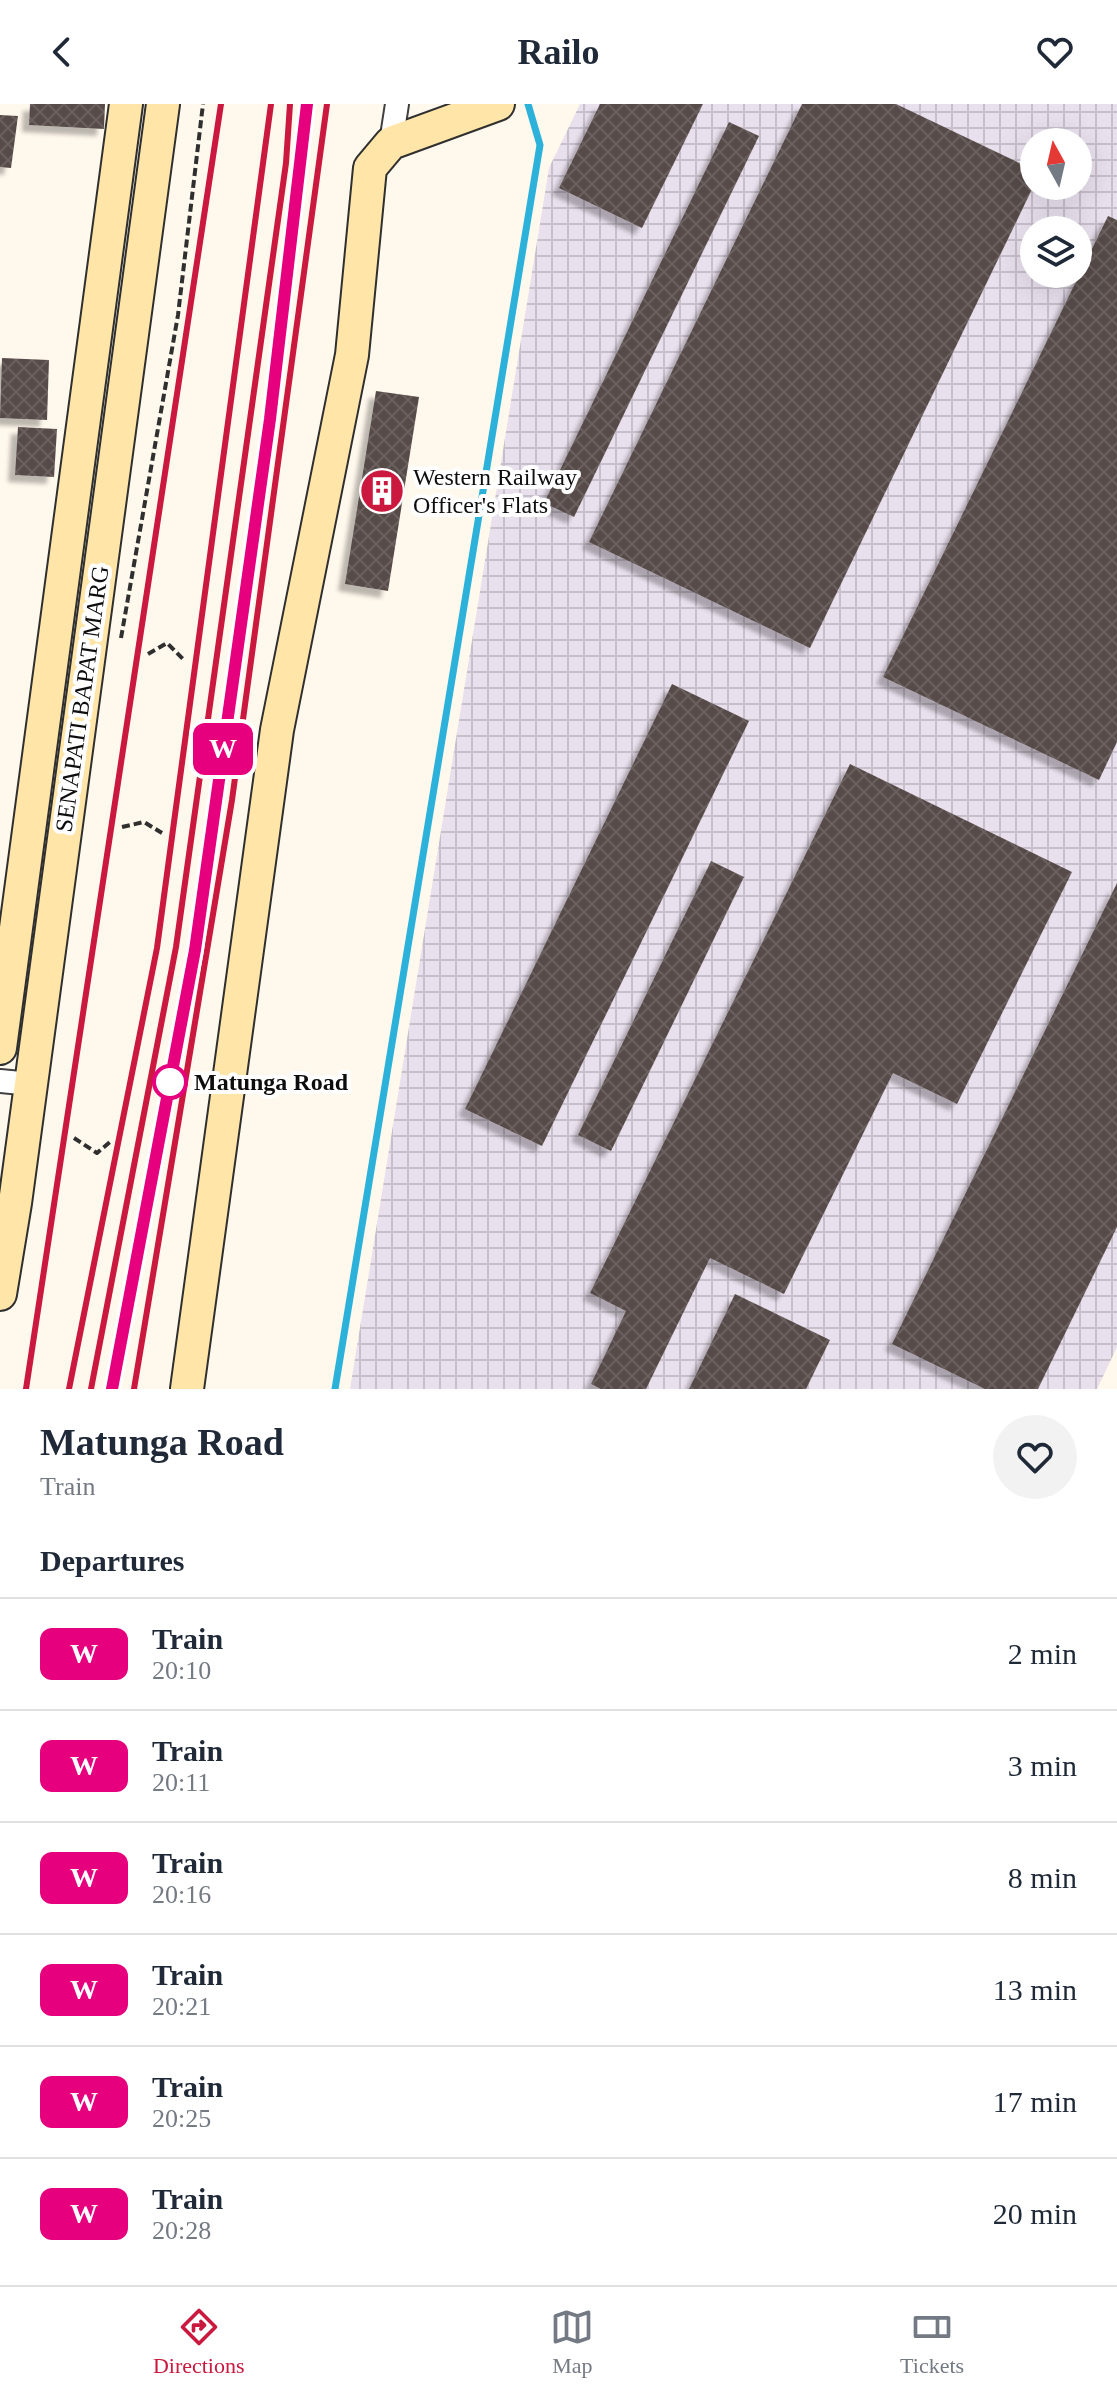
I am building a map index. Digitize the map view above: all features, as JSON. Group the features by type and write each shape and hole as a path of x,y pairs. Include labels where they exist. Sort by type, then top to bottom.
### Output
{"main road":[{"name":"SENAPATI BAPAT MARG","path":"0,1048 126,104"},
{"name":"SENAPATI BAPAT MARG","path":"0,1294 15,1082 48,954 163,104"},
{"path":"187,1389 277,730 352,355 370,168 391,143 498,104"},
{"path":"95,330 131,336"},
{"path":"56,625 92,629"},
{"path":"44,714 79,720"},
{"path":"29,827 64,832"},
{"path":"13,951 48,954"}],"street":[{"path":"391,143 397,104"},
{"path":"117,173 153,178"}],"path":[{"path":"135,556 178,315 203,104"},
{"path":"148,654 167,643 184,660"},
{"path":"122,827 144,822 162,833"},
{"path":"74,1138 97,1153 110,1142"}],"shaded area":[{"path":"580,104 1117,104 1117,1347 1097,1389 350,1389 549,168"}],"building":[{"path":"30,104 105,104 104,129 29,125"},
{"path":"600,104 703,104 642,228 559,188"},
{"path":"802,104 896,104 1020,163 1020,200 1027,200 810,648 589,542"},
{"path":"0,115 18,116 11,168 0,167"},
{"path":"729,122 759,136 574,517 544,503"},
{"path":"1108,216 1117,220 1117,742 1099,780 883,677 1073,288 1092,288 1092,249"},
{"path":"2,358 49,360 47,420 0,418"},
{"name":"Western Railway Officer's Flats","path":"376,391 419,397 388,591 345,584"},
{"path":"18,427 57,429 54,477 15,475"},
{"path":"672,684 749,721 542,1146 465,1109"},
{"path":"850,764 1072,872 957,1104 893,1073 784,1294 710,1258 646,1389 601,1389 591,1384 626,1311 590,1293"},
{"path":"711,861 744,877 611,1151 578,1135"},
{"path":"1117,883 1117,1227 1038,1389 985,1389 892,1344"},
{"path":"735,1294 830,1340 806,1389 689,1389"}],"waterway":[{"path":"335,1389 540,145 528,104"}],"railway":[{"path":"26,1389 221,104"},
{"path":"69,1389 157,948 271,104"},
{"path":"91,1389 176,947 286,163 290,104"},
{"path":"112,1389 195,950 270,419 307,104"},
{"path":"134,1389 232,800 327,104"}],"train":[{"name":"W","path":"112,1389 195,950 270,419 303,160 307,104"}],"place":[{"name":"Western Railway Officer's Flats","path":"382,491"},
{"name":"Matunga Road","path":"170,1082"}]}
